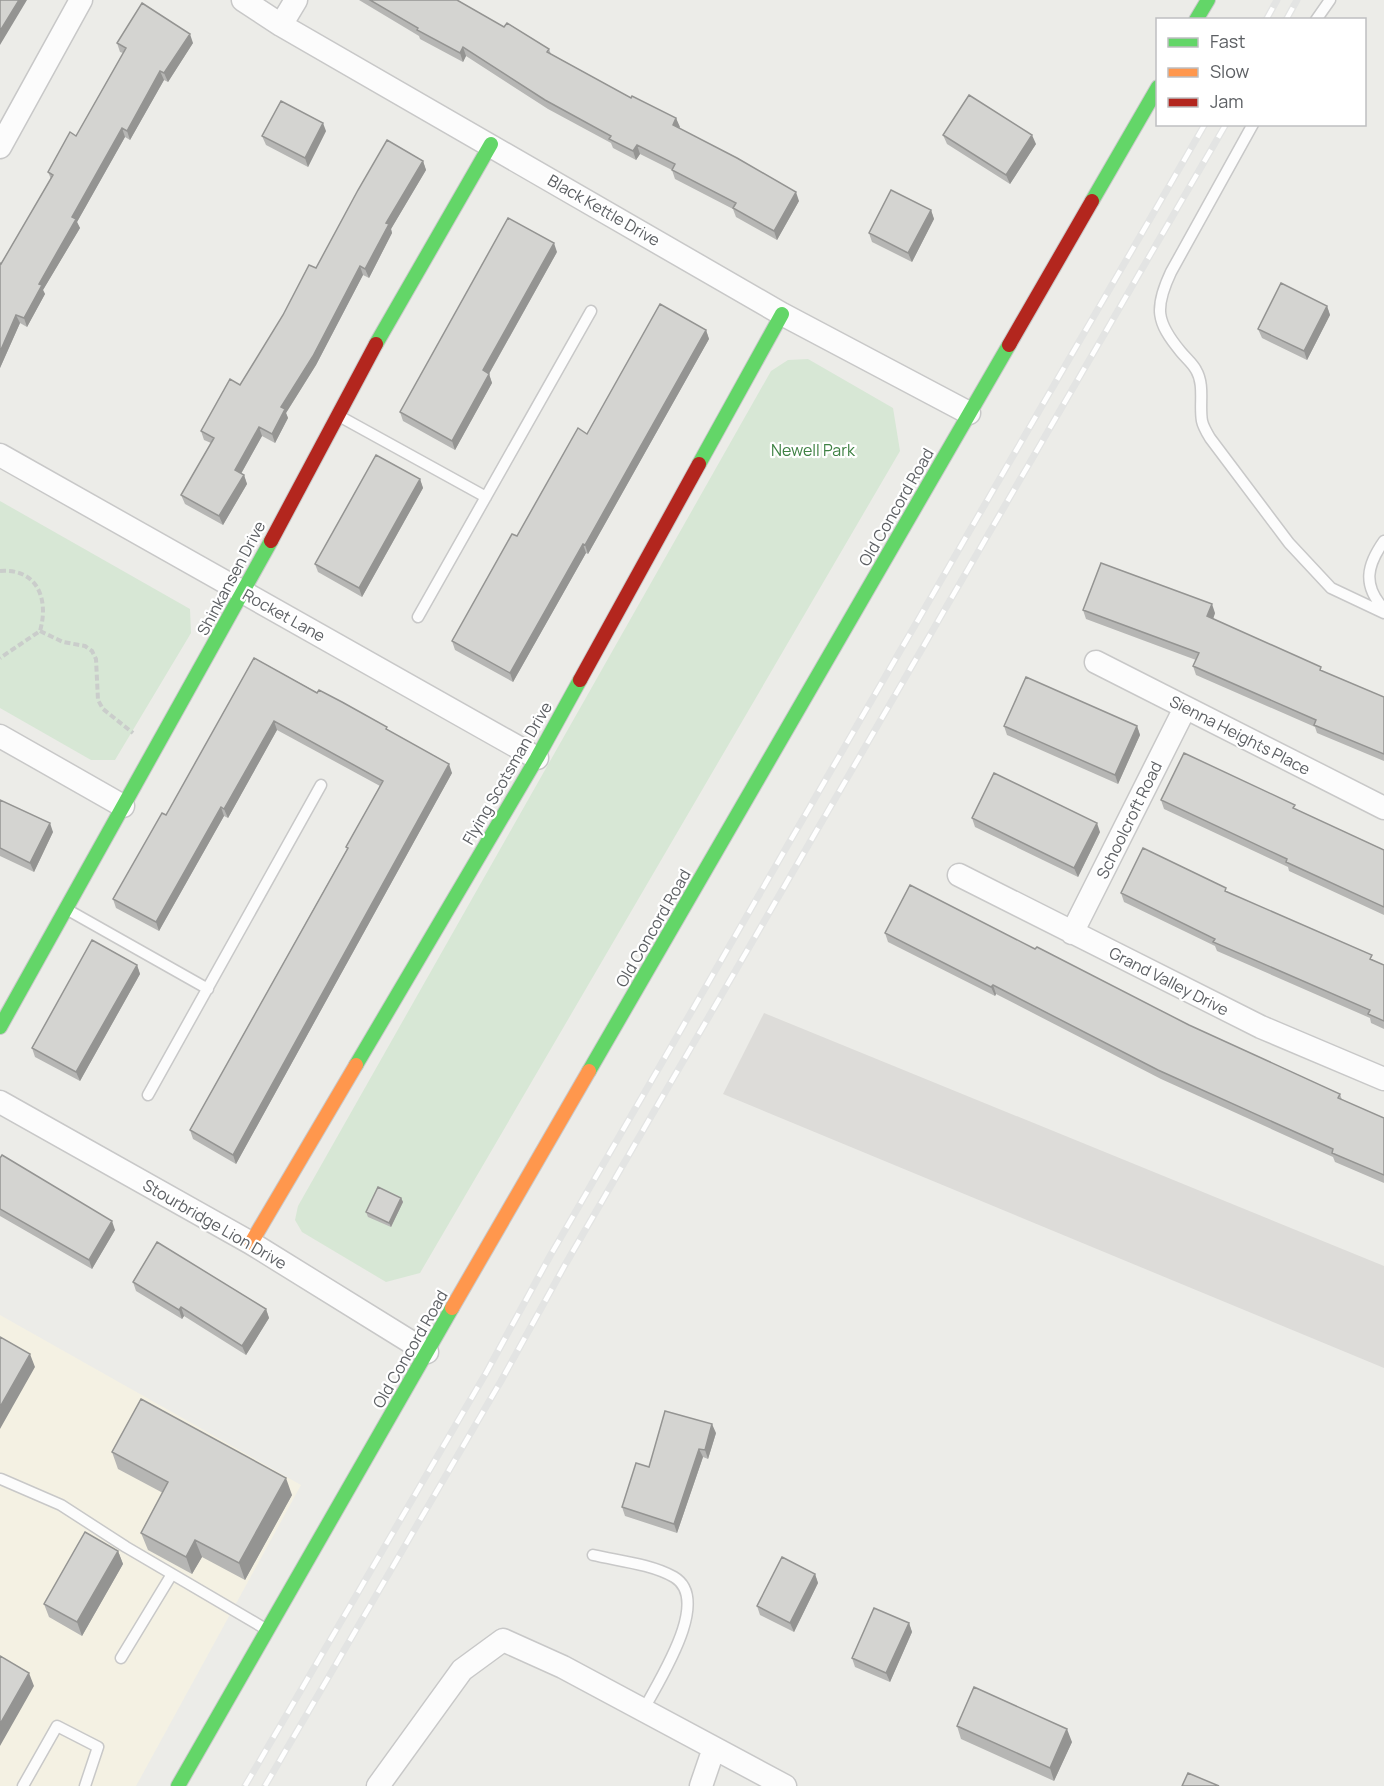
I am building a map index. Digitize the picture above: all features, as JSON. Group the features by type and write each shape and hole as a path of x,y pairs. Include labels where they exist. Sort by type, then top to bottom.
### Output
{"street":[{"path":"0,147 81,0"},
{"name":"Black Kettle Drive","path":"243,0 281,25 491,144 782,314 969,413"},
{"path":"281,25 296,0"},
{"path":"1197,18 1208,0"},
{"name":"Old Concord Road","path":"178,1786 1156,90"},
{"name":"Shinkansen Drive","path":"0,1027 243,592 336,414 491,144"},
{"name":"Flying Scotsman Drive","path":"251,1243 537,758 782,314"},
{"name":"Rocket Lane","path":"0,455 537,758"},
{"name":"Sienna Heights Place","path":"1096,662 1384,808"},
{"name":"Schoolcroft Road","path":"1072,933 1185,708"},
{"path":"0,736 123,806"},
{"name":"Grand Valley Drive","path":"958,875 1261,1028 1384,1079"},
{"name":"Stourbridge Lion Drive","path":"0,1102 251,1243 427,1352"},
{"path":"378,1786 462,1670 503,1640 563,1667 785,1786"},
{"path":"701,1786 714,1748"}],"lane":[{"path":"1317,18 1330,0"},
{"path":"1252,126 1171,272 1162,292 1159,306 1161,320 1165,333 1197,371 1202,402 1202,423 1210,438 1289,543 1331,588 1384,614"},
{"path":"418,617 591,311"},
{"path":"336,414 486,497"},
{"path":"1384,541 1373,557 1370,572 1370,591 1384,609"},
{"path":"148,1095 321,786"},
{"path":"66,908 208,989"},
{"path":"1,1479 61,1505 172,1574 267,1629"},
{"path":"593,1555 657,1570 676,1578 685,1587 689,1600 681,1637 637,1708"},
{"path":"121,1658 172,1574"},
{"path":"23,1786 57,1726 98,1747 85,1786"}],"path":[{"path":"0,571 20,573 32,580 43,597 40,631 0,658"},
{"path":"40,631 63,642 85,646 92,651 96,658 98,700 103,709 136,735"}],"shaded area":[{"path":"764,1013 1384,1266 1384,1368 723,1094"},
{"path":"0,1315 301,1485 136,1786 0,1786"}],"green space":[{"name":"Newell Park","path":"808,359 893,408 900,451 420,1273 386,1282 302,1232 295,1220 298,1206 771,371 788,360"},
{"path":"0,501 190,609 191,633 115,760 91,760 0,708"}],"building":[{"path":"0,0 19,0 0,31"},
{"path":"370,0 457,0 504,27 507,23 549,49 547,52 631,98 632,96 676,118 673,125 796,192 774,231 733,208 736,203 672,170 675,164 637,145 633,151 609,139 611,136 545,100 463,47 460,53 417,30 418,28"},
{"path":"142,3 190,34 164,73 160,71 127,131 122,128 72,217 76,219 39,284 42,285 24,318 16,315 0,352 0,263 53,175 48,172 70,132 76,136 126,48 117,43"},
{"path":"969,95 1032,135 1006,175 943,135"},
{"path":"281,101 323,123 305,158 262,136"},
{"path":"387,140 423,161 386,223 389,224 365,269 360,266 313,356 281,407 285,409 272,434 259,427 235,470 244,475 219,516 181,495 214,438 201,431 230,379 240,385 283,315 309,265 316,268"},
{"path":"891,190 931,210 908,253 869,233"},
{"path":"508,218 554,243 483,370 489,374 452,441 400,412"},
{"path":"1281,283 1327,306 1304,351 1258,329"},
{"path":"660,304 706,330 510,673 452,641 512,534 517,536 578,428 587,434"},
{"path":"376,455 420,479 359,588 315,564"},
{"path":"1101,563 1212,604 1207,616 1321,667 1320,670 1384,697 1384,754 1314,725 1316,720 1193,666 1199,653 1083,610"},
{"path":"254,658 317,693 319,690 342,702 449,764 233,1155 190,1130 383,781 274,721 224,809 221,807 156,922 113,899 162,813 166,815"},
{"path":"1026,677 1137,726 1115,775 1004,726"},
{"path":"1184,753 1295,805 1293,808 1384,850 1384,907 1286,862 1287,859 1161,800"},
{"path":"994,773 1097,823 1074,868 972,818"},
{"path":"0,800 50,823 30,863 0,848"},
{"path":"1143,848 1226,888 1225,891 1372,955 1370,959 1384,965 1384,1021 1368,1014 1370,1010 1213,942 1215,939 1121,893"},
{"path":"910,885 1189,1025 1340,1094 1338,1098 1384,1118 1384,1175 1332,1153 1333,1149 1158,1070 993,985 991,987 885,933"},
{"path":"92,940 137,965 76,1072 32,1048"},
{"path":"2,1155 112,1221 89,1260 0,1209 0,1158"},
{"path":"378,1187 401,1198 389,1223 366,1212"},
{"path":"157,1242 266,1309 242,1346 181,1307 179,1310 133,1282"},
{"path":"0,1337 30,1354 0,1407"},
{"path":"141,1399 286,1478 239,1563 195,1540 186,1557 141,1533 168,1482 112,1452"},
{"path":"665,1411 712,1424 705,1450 699,1449 674,1524 622,1507 636,1463 649,1467"},
{"path":"85,1532 118,1551 77,1622 44,1604"},
{"path":"782,1557 815,1574 790,1623 757,1606"},
{"path":"874,1608 909,1623 886,1673 852,1658"},
{"path":"0,1656 29,1673 0,1724"},
{"path":"974,1687 1067,1729 1050,1768 957,1726"},
{"path":"1188,1773 1219,1786 1182,1786"}],"railway":[{"path":"1267,18 1277,0"},
{"path":"1287,18 1297,0"},
{"path":"245,1786 486,1373 550,1256 1204,126"},
{"path":"265,1786 1225,126"}],"traffic: fast":[{"path":"1197,18 1208,0"},
{"path":"1092,201 1156,90"},
{"path":"376,344 491,144"},
{"path":"699,464 782,314"},
{"path":"589,1071 1009,345"},
{"path":"0,1027 271,541"},
{"path":"356,1065 537,758 580,680"},
{"path":"178,1786 452,1308"}],"traffic: slow":[{"path":"251,1243 356,1065"},
{"path":"452,1308 589,1071"}],"traffic: jam":[{"path":"1009,345 1092,201"},
{"path":"271,541 376,344"},
{"path":"580,680 699,464"}]}
